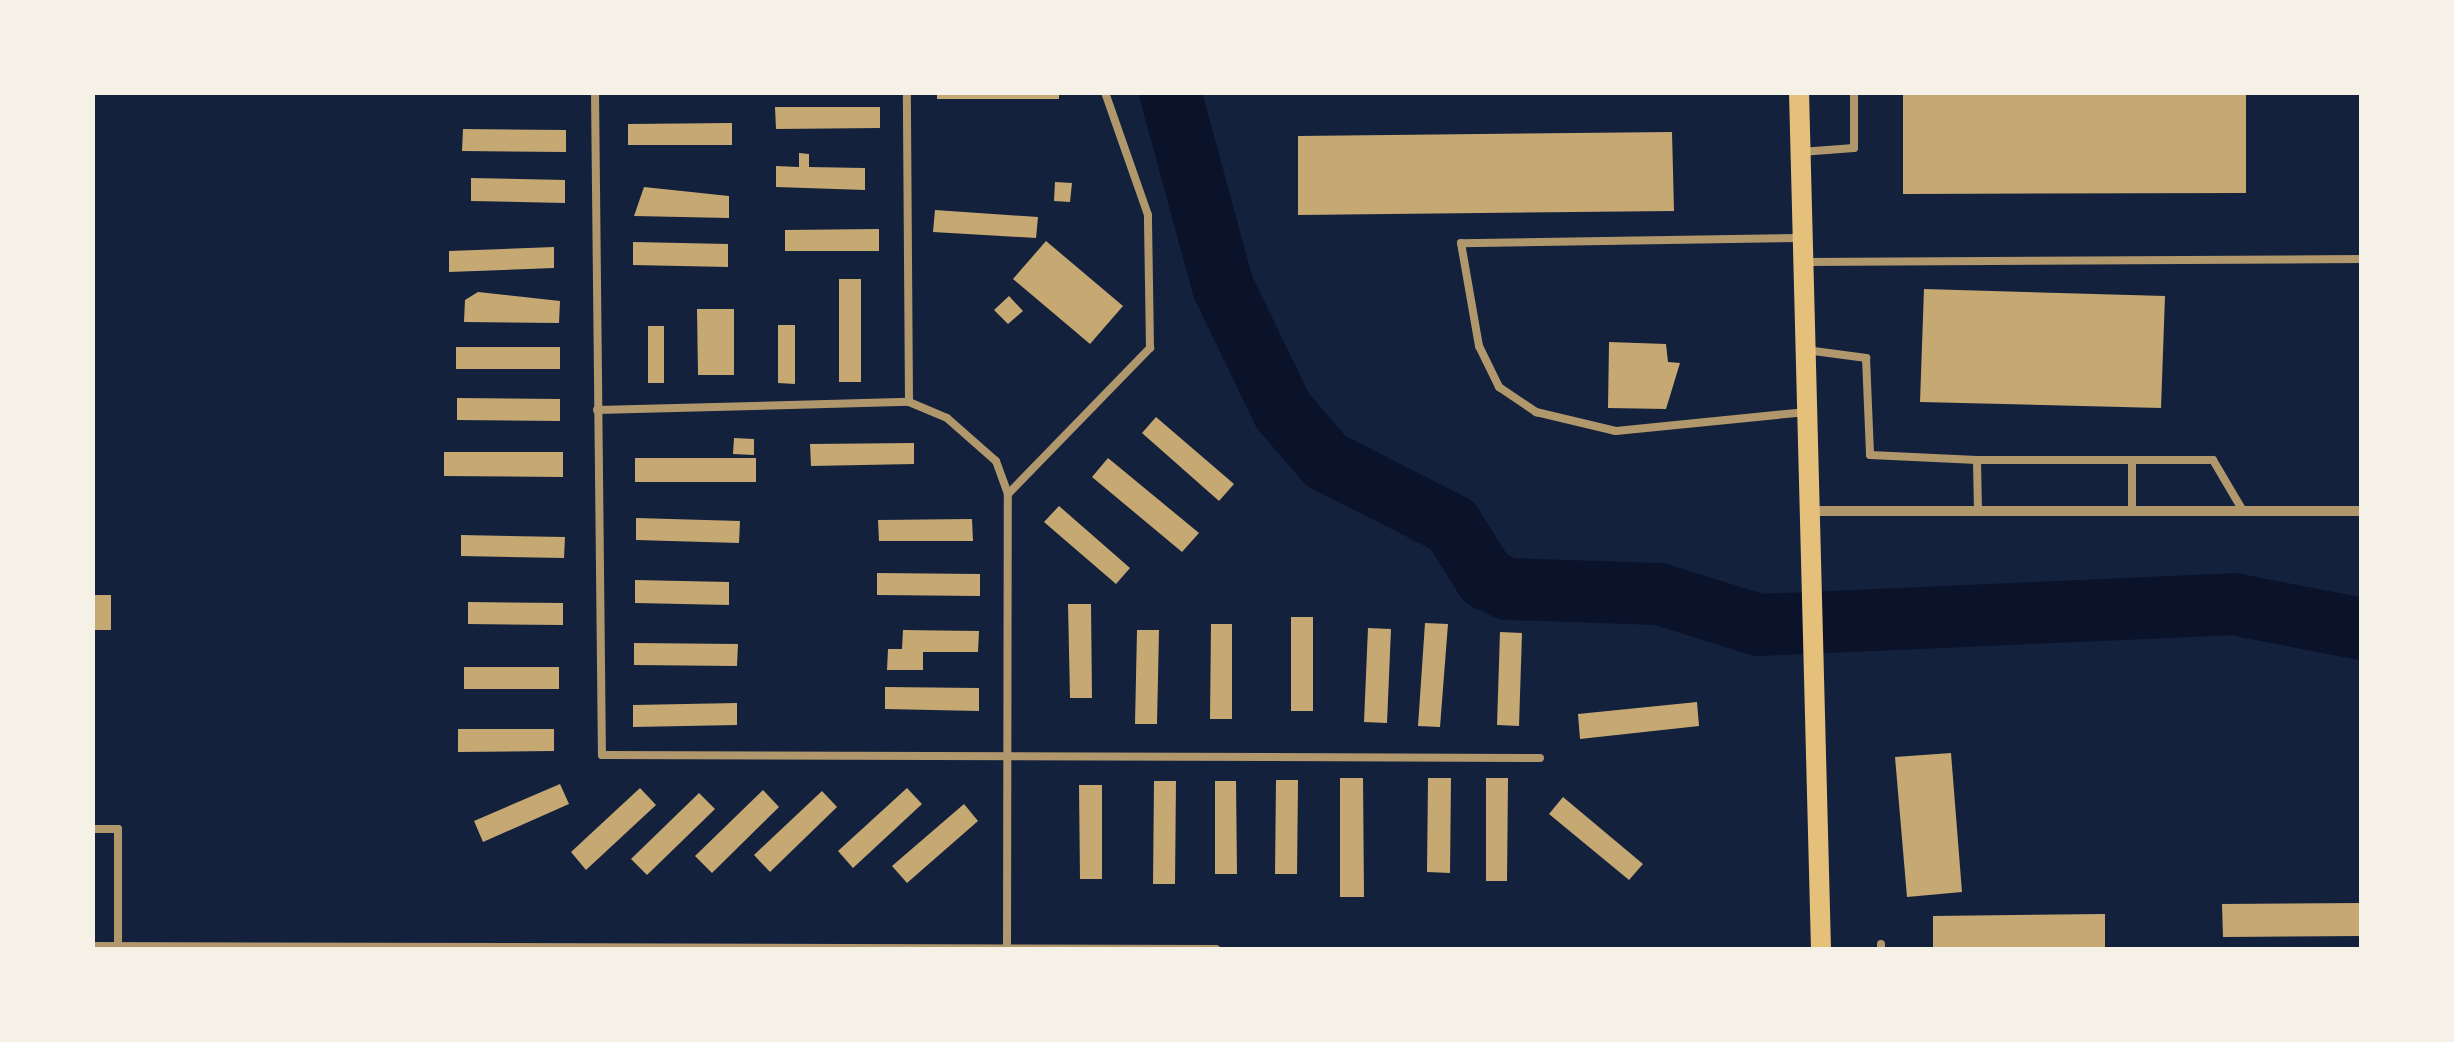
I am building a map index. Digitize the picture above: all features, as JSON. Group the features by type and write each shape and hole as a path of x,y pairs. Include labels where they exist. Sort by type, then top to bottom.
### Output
{"main road":[{"path":"1799,92 1821,950"}],"street":[{"path":"1810,511 2362,511"},
{"path":"92,947 1216,950"}],"lane":[{"path":"595,92 602,754 1002,760 1540,758"},
{"path":"907,92 908,402"},
{"path":"1008,494 1150,348 1148,215 1105,92"},
{"path":"1800,152 1854,148 1854,92"},
{"path":"1803,238 1462,243 1479,346 1500,387 1536,412 1616,430 1807,412"},
{"path":"1804,262 2362,258"},
{"path":"1806,350 1866,358 1870,454 1977,460 2213,460 2243,511"},
{"path":"597,410 908,402 946,418 996,461 1008,494 1002,760 1007,949"},
{"path":"1977,460 1978,511"},
{"path":"2132,460 2132,511"},
{"path":"92,829 118,829 118,947"}],"building":[{"path":"937,92 1059,92 1059,99 937,99"},
{"path":"1903,92 2246,92 2246,193 1903,194"},
{"path":"775,107 880,107 880,128 776,129"},
{"path":"732,123 732,145 628,145 628,124"},
{"path":"463,129 566,130 566,152 462,151"},
{"path":"1672,132 1674,211 1298,215 1298,136"},
{"path":"799,153 809,154 809,167 865,168 865,190 776,187 776,166 799,167"},
{"path":"471,178 565,180 565,203 471,201"},
{"path":"1055,182 1072,183 1070,202 1054,201"},
{"path":"644,187 729,196 729,218 634,216"},
{"path":"935,210 1038,217 1036,238 933,232"},
{"path":"879,229 879,251 785,251 785,230"},
{"path":"1046,241 1123,306 1090,344 1013,279"},
{"path":"633,242 728,244 728,267 633,265"},
{"path":"554,247 554,268 449,272 449,251"},
{"path":"839,279 861,279 861,382 839,382"},
{"path":"1924,289 2165,296 2161,408 1920,402"},
{"path":"478,292 560,301 559,323 464,322 465,300"},
{"path":"1009,296 1023,311 1008,324 994,310"},
{"path":"697,309 734,309 734,375 698,375"},
{"path":"778,325 795,325 795,384 778,383"},
{"path":"648,326 664,326 664,383 648,383"},
{"path":"1609,342 1666,344 1668,362 1680,363 1666,409 1608,408"},
{"path":"456,347 560,347 560,369 456,369"},
{"path":"457,398 560,399 560,421 457,420"},
{"path":"1156,417 1234,484 1219,501 1142,433"},
{"path":"734,438 754,439 754,455 733,454"},
{"path":"914,443 914,464 811,466 810,444"},
{"path":"444,452 563,452 563,477 444,476"},
{"path":"635,458 756,458 756,482 635,482"},
{"path":"1108,458 1199,533 1182,552 1092,477"},
{"path":"1059,506 1130,568 1116,584 1044,522"},
{"path":"636,518 740,521 739,543 636,540"},
{"path":"972,519 973,541 879,541 878,520"},
{"path":"461,535 565,537 564,558 461,556"},
{"path":"877,573 980,574 980,596 877,595"},
{"path":"635,580 729,582 729,605 635,603"},
{"path":"92,595 111,595 111,630 92,630"},
{"path":"468,602 563,603 563,625 468,624"},
{"path":"1068,604 1091,604 1092,698 1070,698"},
{"path":"1291,617 1313,617 1313,711 1291,711"},
{"path":"1425,623 1448,624 1440,727 1418,726"},
{"path":"1211,624 1232,624 1232,719 1210,719"},
{"path":"1368,628 1391,629 1387,723 1364,722"},
{"path":"903,630 979,631 978,652 923,652 923,670 887,670 888,649 902,649"},
{"path":"1137,630 1159,630 1157,724 1135,724"},
{"path":"1500,632 1522,633 1519,726 1497,725"},
{"path":"634,643 738,644 737,666 634,665"},
{"path":"464,667 559,667 559,689 464,689"},
{"path":"885,687 979,688 979,711 885,709"},
{"path":"1697,702 1699,726 1580,739 1578,714"},
{"path":"737,703 737,725 633,727 633,705"},
{"path":"458,729 554,729 554,751 458,752"},
{"path":"1951,753 1962,892 1907,897 1895,757"},
{"path":"1340,778 1363,778 1364,897 1340,897"},
{"path":"1428,778 1451,778 1450,873 1427,872"},
{"path":"1486,778 1508,778 1507,881 1486,881"},
{"path":"1276,780 1298,780 1297,874 1275,874"},
{"path":"1154,781 1176,781 1175,884 1153,884"},
{"path":"1215,781 1236,781 1237,874 1215,874"},
{"path":"560,784 569,804 483,842 474,821"},
{"path":"1079,785 1102,785 1102,879 1080,879"},
{"path":"640,788 656,805 586,870 571,852"},
{"path":"907,788 922,804 853,868 838,851"},
{"path":"763,790 779,807 712,873 695,856"},
{"path":"822,791 837,807 770,872 754,855"},
{"path":"699,793 715,809 647,875 631,859"},
{"path":"1563,797 1643,864 1629,880 1549,814"},
{"path":"964,804 978,821 907,883 892,866"},
{"path":"2362,903 2362,936 2223,937 2222,904"},
{"path":"2105,914 2105,950 1933,950 1933,916"}],"waterway":[{"path":"1170,92 1223,287 1283,411 1326,461 1452,525 1486,579 1507,589 1659,594 1759,625 2233,604 2362,629"}]}
